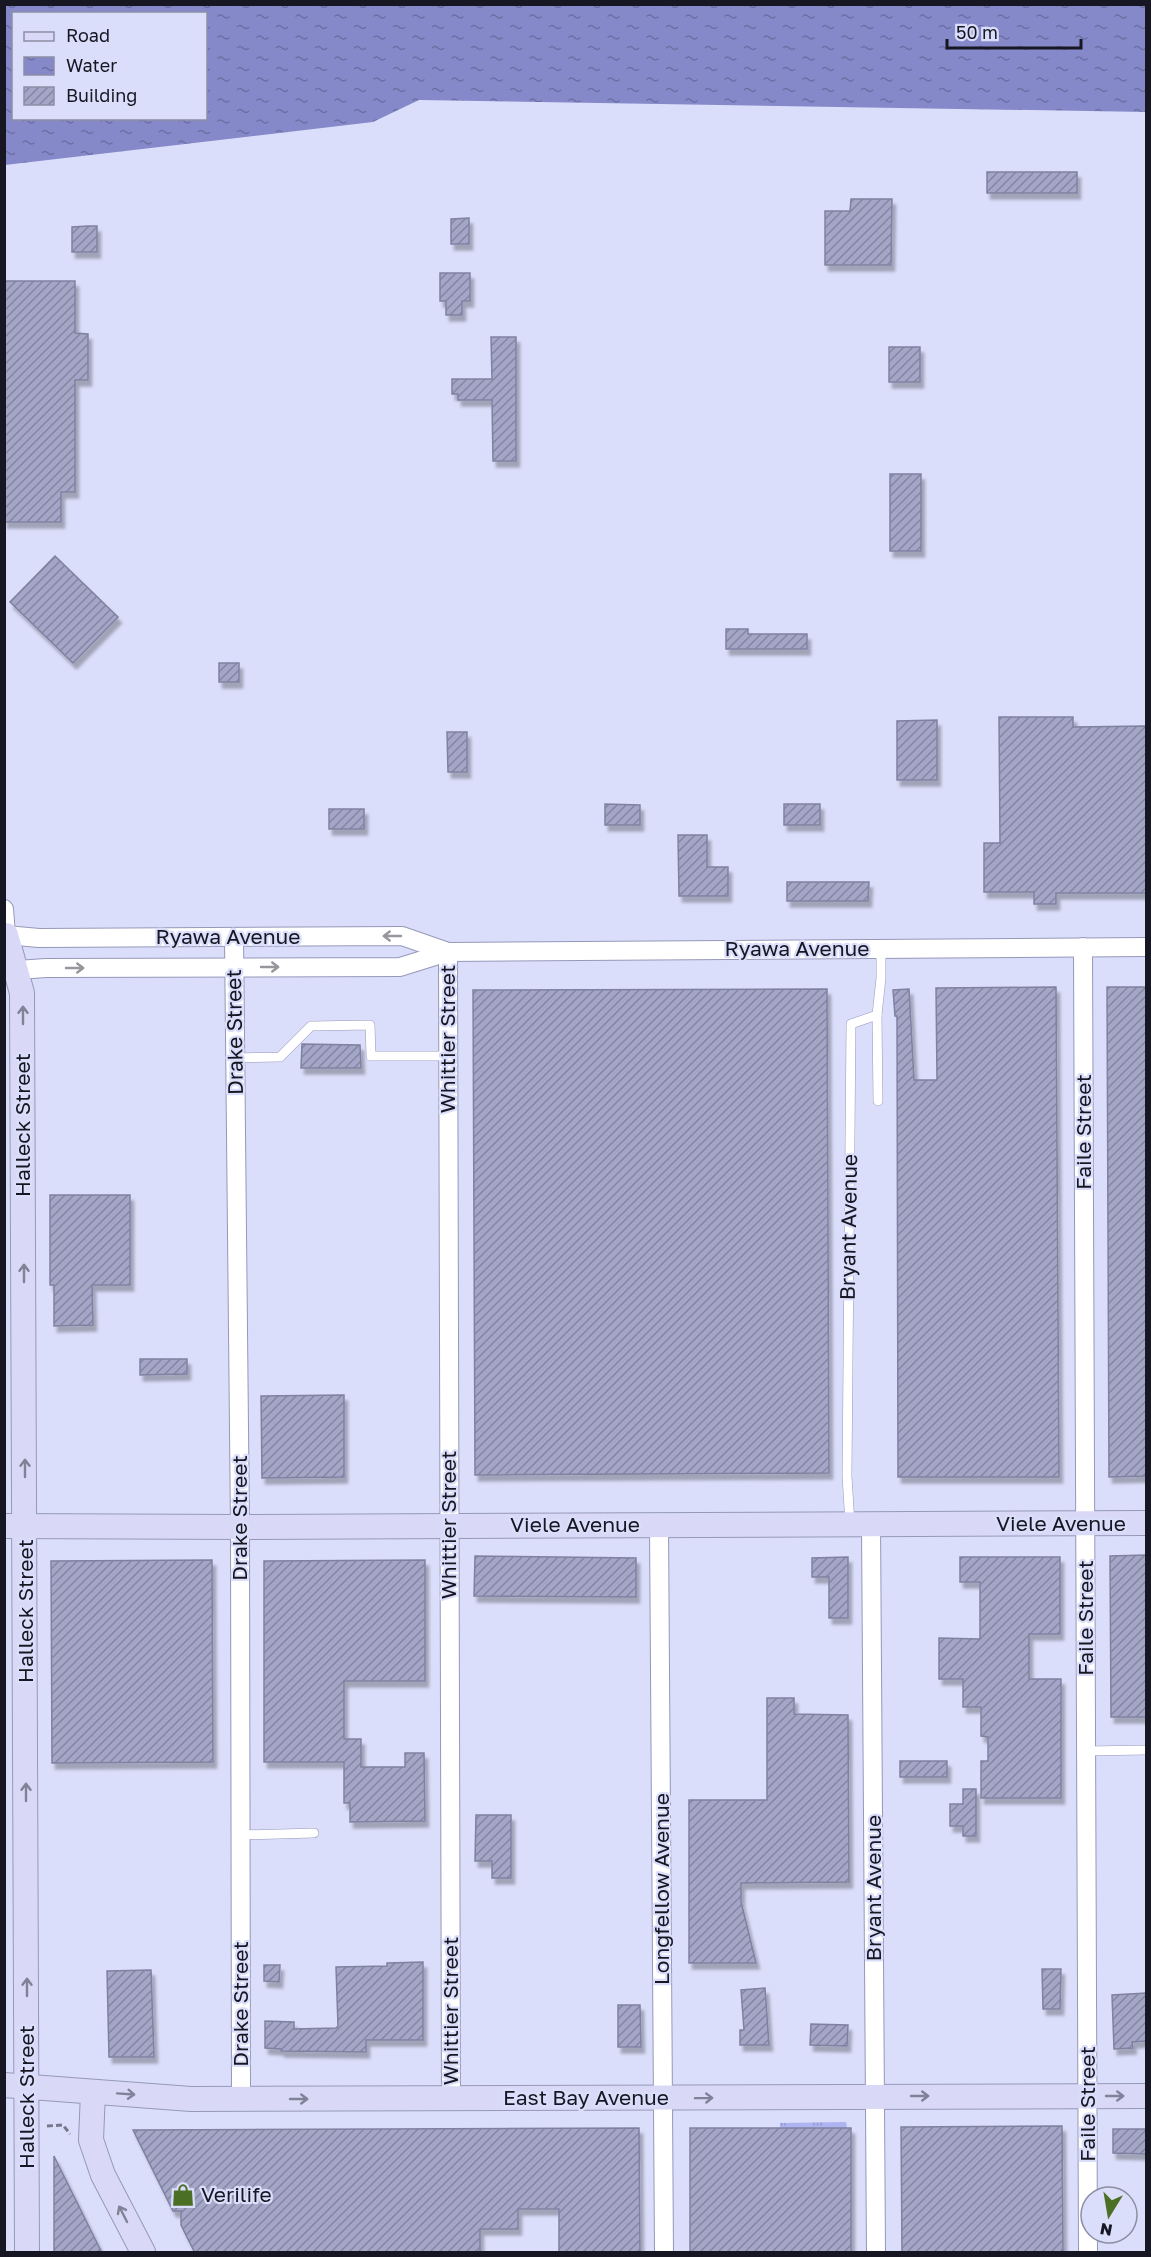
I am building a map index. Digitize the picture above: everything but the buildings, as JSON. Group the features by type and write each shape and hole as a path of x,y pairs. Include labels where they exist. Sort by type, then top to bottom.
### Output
{"main road":[{"name":"Halleck Street","path":"5,937 10,971 22,1001 15,1526 15,2086 27,2253"},
{"name":"Viele Avenue","path":"15,1526 1146,1523"},
{"name":"East Bay Avenue","path":"15,2086 191,2099 1146,2096"},
{"path":"93,2092 91,2140 103,2175 143,2253"}],"street":[{"path":"4,909 5,937"},
{"name":"Ryawa Avenue","path":"5,937 402,936 448,952"},
{"name":"Drake Street","path":"234,937 240,1527 241,2099"},
{"name":"Faile Street","path":"1083,947 1089,2253"},
{"name":"Ryawa Avenue","path":"10,971 46,968 400,967 448,952 1146,947"},
{"name":"Whittier Street","path":"448,952 451,2098"},
{"name":"Bryant Avenue","path":"860,1524 875,2096 876,2253"},
{"name":"Longfellow Avenue","path":"659,1525 664,2253"}],"lane":[{"path":"878,1101 877,1015 881,948"},
{"name":"Bryant Avenue","path":"860,1524 847,1476 851,1024 877,1015"},
{"path":"236,1058 280,1057 311,1026 370,1025 371,1056 447,1056"},
{"path":"1086,1751 1146,1750"},
{"path":"241,1835 314,1833"}],"path":[{"path":"48,2126 63,2125 76,2142"}],"green space":[{"path":"846,2122 847,2128 780,2128 780,2123"}],"water":[{"path":"4,5 1146,5 1146,112 419,100 373,122 5,165"}],"place":[{"name":"Verilife","path":"183,2195"}]}
